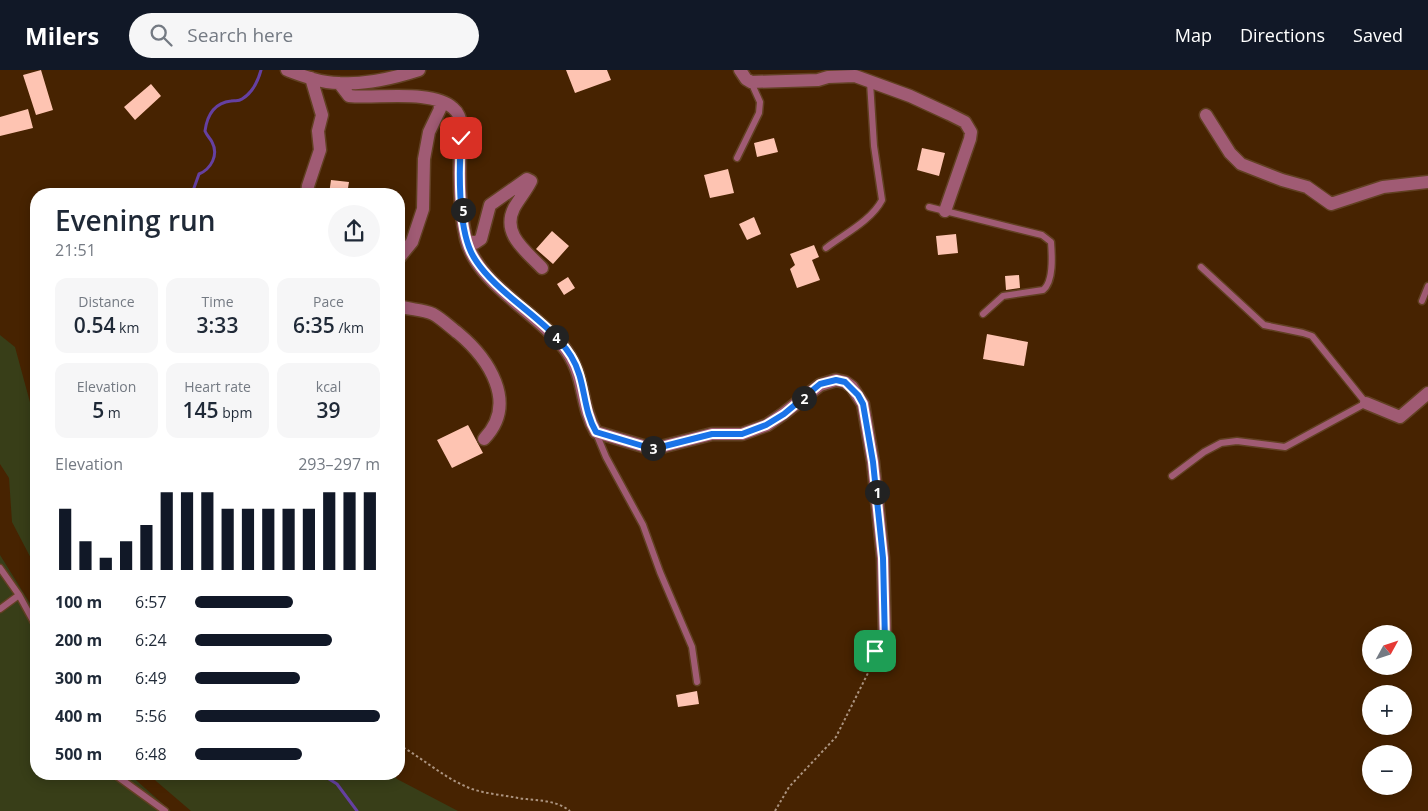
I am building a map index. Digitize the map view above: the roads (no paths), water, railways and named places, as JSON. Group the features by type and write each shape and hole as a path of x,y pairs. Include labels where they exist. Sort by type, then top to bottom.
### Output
{"street":[{"path":"287,70 339,84 372,81 419,70"},
{"path":"740,70 746,79 751,82 818,80 843,75 855,76 910,96 965,122 971,132 970,139 946,211"},
{"path":"308,77 322,115 318,132 320,150 308,188"},
{"path":"339,84 349,96 411,96 439,101 452,106 462,128 460,185 467,240 480,266 548,329 572,357 582,384 587,414 596,432 653,449 712,434 742,434 766,425 784,414 820,384 836,380 845,382 858,395 863,404 873,462 883,558 885,642"},
{"path":"405,251 412,242 423,209 424,158 429,132 440,109 439,101"},
{"path":"1206,115 1230,153 1241,164 1307,187 1331,204 1383,186 1428,182"},
{"path":"467,240 475,243 481,239 490,205 527,179 530,181 528,189 509,219 510,229 525,250 542,268"},
{"path":"405,307 431,313 438,317 482,356 496,382 499,398 493,430 484,439"},
{"path":"1366,403 1400,417 1428,393"}],"lane":[{"path":"737,158 760,113 760,102 751,82"},
{"path":"826,248 867,218 878,208 882,200 874,146 870,82"},
{"path":"929,207 1042,235 1051,242 1050,281 1048,287 1037,291 1003,296 983,314"},
{"path":"1172,476 1204,452 1221,443 1237,441 1286,447 1366,403 1312,336 1303,332 1264,325 1201,267"},
{"path":"1422,301 1428,286"},
{"path":"596,432 606,457 643,525 660,572 692,647 697,682"},
{"path":"0,568 19,595 30,615"},
{"path":"0,609 19,595"},
{"path":"122,780 165,811"}],"waterway":[{"path":"194,188 199,174 207,169 214,157 214,147 205,131 212,111 220,104 239,100 246,96 254,86 261,70"},
{"path":"331,780 337,784 357,811"}]}
